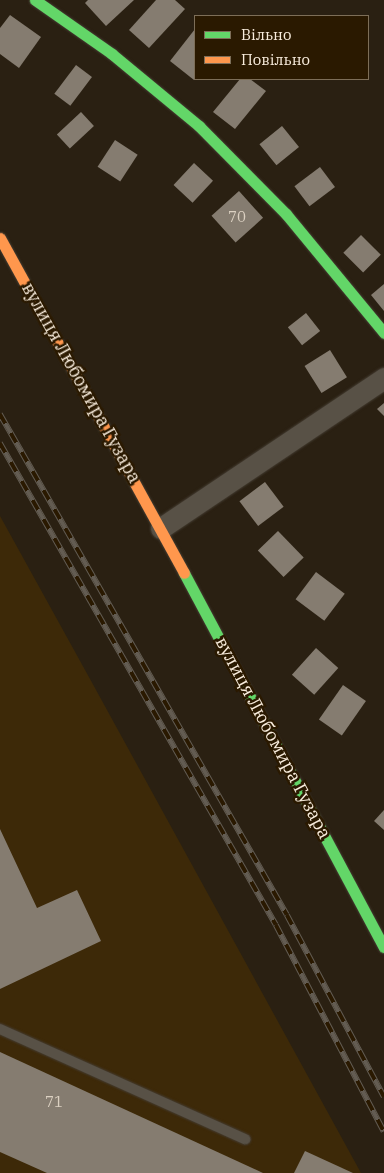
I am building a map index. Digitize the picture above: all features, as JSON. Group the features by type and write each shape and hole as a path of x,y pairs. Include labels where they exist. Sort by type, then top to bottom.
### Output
{"main road":[{"path":"35,0 112,54 199,126 286,214 384,333"},
{"name":"вулиця Любомира Гузара","path":"0,238 161,528 384,947"}],"street":[{"path":"161,528 384,378"}],"lane":[{"path":"0,1029 245,1139"}],"shaded area":[{"path":"0,516 90,679 361,1173 0,1173"}],"building":[{"path":"88,0 134,0 106,26 85,3"},
{"path":"156,0 175,0 185,9 149,48 129,30"},
{"path":"10,15 41,37 19,68 0,54 0,28"},
{"path":"194,30 194,80 170,61"},
{"path":"76,65 92,77 70,106 54,94"},
{"path":"239,80 251,80 266,91 235,129 213,112"},
{"path":"81,112 94,126 70,148 57,135"},
{"path":"282,126 299,147 276,165 259,144"},
{"path":"115,140 138,155 120,182 98,167"},
{"path":"194,163 213,181 193,203 174,185"},
{"path":"320,167 335,187 309,206 294,186"},
{"path":"239,191 263,218 236,243 212,216"},
{"path":"361,235 381,255 363,272 343,253"},
{"path":"384,284 384,311 371,295"},
{"path":"306,313 320,331 302,345 288,327"},
{"path":"330,350 347,377 322,393 305,366"},
{"path":"384,403 384,416 377,409"},
{"path":"265,482 284,507 258,526 239,501"},
{"path":"278,531 304,558 284,577 258,550"},
{"path":"316,572 345,594 324,621 296,599"},
{"path":"316,648 338,668 314,695 292,675"},
{"path":"343,685 366,701 342,735 319,719"},
{"path":"384,810 384,830 374,821"},
{"path":"0,829 37,908 77,890 101,941 0,989"},
{"path":"0,1052 263,1173 47,1173 0,1152"},
{"path":"305,1151 353,1173 294,1173"}],"railway":[{"path":"0,414 287,915 384,1097"},
{"path":"0,443 276,925 384,1132"}],"traffic: fast":[{"path":"35,0 112,54 199,126 286,214 384,333"},
{"path":"184,573 384,947"}],"traffic: slow":[{"path":"0,238 184,573"}]}
